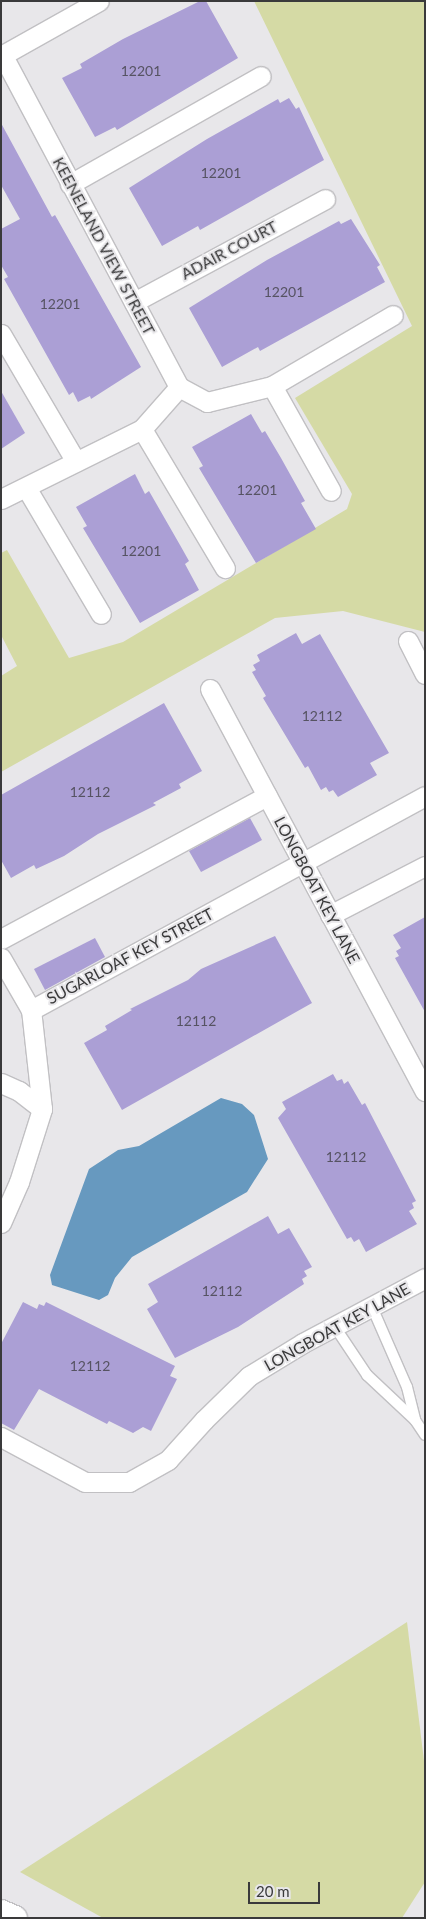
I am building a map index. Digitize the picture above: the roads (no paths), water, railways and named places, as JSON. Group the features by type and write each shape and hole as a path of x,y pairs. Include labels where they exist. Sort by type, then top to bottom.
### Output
{"street":[{"path":"2,56 99,1"},
{"name":"KEENELAND VIEW STREET","path":"2,56 179,386"},
{"path":"70,184 262,76"},
{"name":"ADAIR COURT","path":"134,302 324,199"},
{"path":"1,499 27,488 142,429 179,386 207,402 272,386 394,315"},
{"path":"1,334 76,462"},
{"path":"272,386 331,491"},
{"path":"142,429 225,568"},
{"path":"27,488 101,614"},
{"path":"408,641 425,674"},
{"name":"LONGBOAT KEY LANE","path":"210,689 425,1091"},
{"path":"1,939 267,796"},
{"name":"SUGARLOAF KEY STREET","path":"1,1223 19,1182 42,1109 30,1010 425,796"},
{"path":"330,915 425,866"},
{"path":"1,958 30,1010"},
{"path":"1,1083 19,1091 42,1109"},
{"name":"LONGBOAT KEY LANE","path":"1,1437 85,1482 129,1482 168,1460 204,1420 250,1376 425,1278"},
{"path":"1,1912 15,1918"}],"lane":[{"path":"372,1307 406,1387 416,1420 425,1435"},
{"path":"335,1327 367,1374 416,1420"}],"water":[{"path":"221,1098 242,1104 254,1115 268,1159 247,1192 132,1257 115,1278 108,1295 99,1300 52,1285 50,1275 89,1169 118,1150 139,1146"}]}
